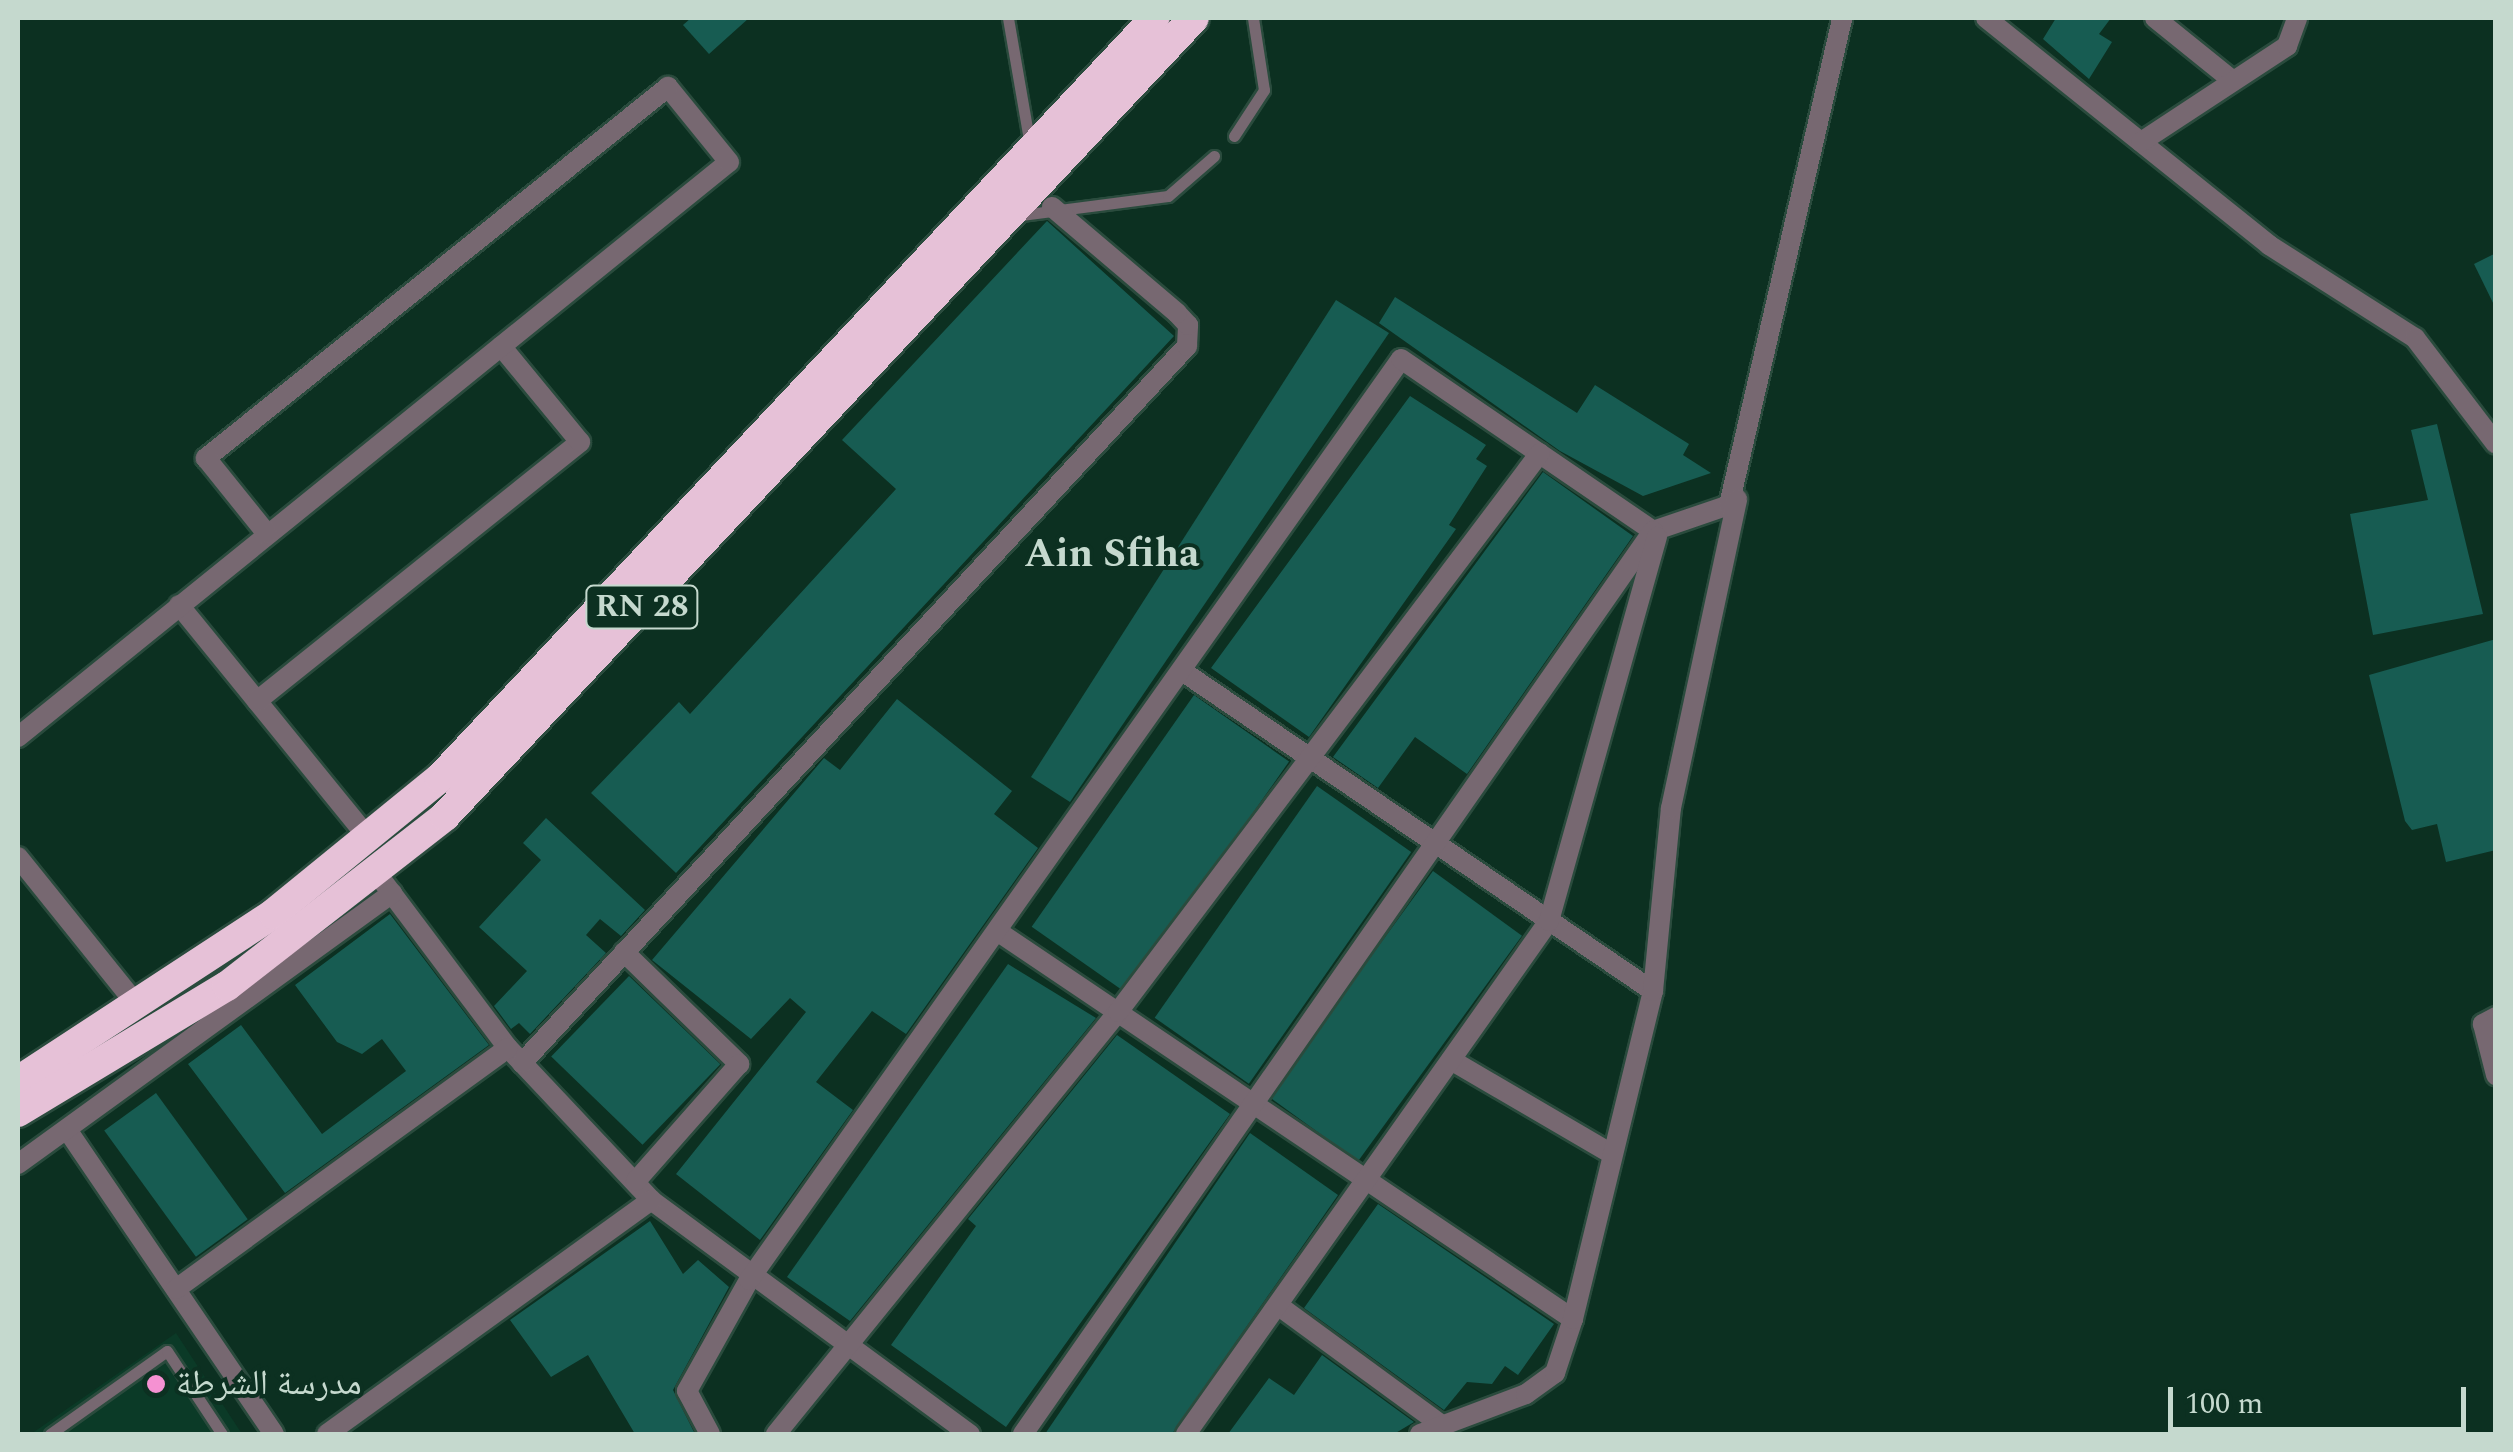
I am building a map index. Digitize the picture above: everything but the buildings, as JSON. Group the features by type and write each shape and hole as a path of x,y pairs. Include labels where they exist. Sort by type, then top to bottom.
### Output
{"highway":[{"name":"RN 28","path":"18,1080 137,1005 370,840 440,778 1156,18"},
{"name":"RN 28","path":"18,1112 228,986 384,882 1194,18"}],"street":[{"path":"1420,1434 1526,1394 1555,1373 1573,1320 1652,991 1672,808 1842,18"},
{"path":"2154,18 2232,81"},
{"path":"2141,142 2287,46 2297,18"},
{"path":"2000,21 2268,244 2416,338 2496,444"},
{"path":"18,737 730,162 668,88 206,458 267,534"},
{"path":"176,1289 515,1056 624,952 1187,346 1188,325 1177,312 1052,207"},
{"path":"258,701 580,442 501,346"},
{"path":"710,1434 687,1391 749,1280 1185,673 1401,358 1656,530"},
{"path":"776,1434 1118,1012 1312,760 1540,453"},
{"path":"1022,1434 1248,1102 1436,844 1656,530 1718,516 1741,477"},
{"path":"1195,1431 1278,1306 1549,921 1656,530"},
{"path":"179,605 370,840"},
{"path":"1185,673 1652,991"},
{"path":"18,858 137,1005"},
{"path":"18,1164 68,1131 384,882 515,1056 651,1200 749,1280 970,1434"},
{"path":"1000,932 1573,1320"},
{"path":"624,952 739,1064 636,1182"},
{"path":"2496,1018 2482,1024 2496,1075"},
{"path":"1451,1060 1612,1154"},
{"path":"68,1131 274,1434"},
{"path":"327,1434 651,1200"},
{"path":"1278,1306 1440,1424"}],"lane":[{"path":"1008,18 1031,150"},
{"path":"1234,136 1264,90 1254,18"},
{"path":"1005,220 1052,207 1168,196 1214,156"},
{"path":"50,1434 167,1352 222,1434"}],"shaded area":[{"name":"مدرسة الشرطة","path":"176,1333 242,1434 31,1434"}],"place":[{"name":"مدرسة الشرطة","path":"156,1384"}],"district":[{"name":"Ain Sfiha","path":"1112,555"}]}
